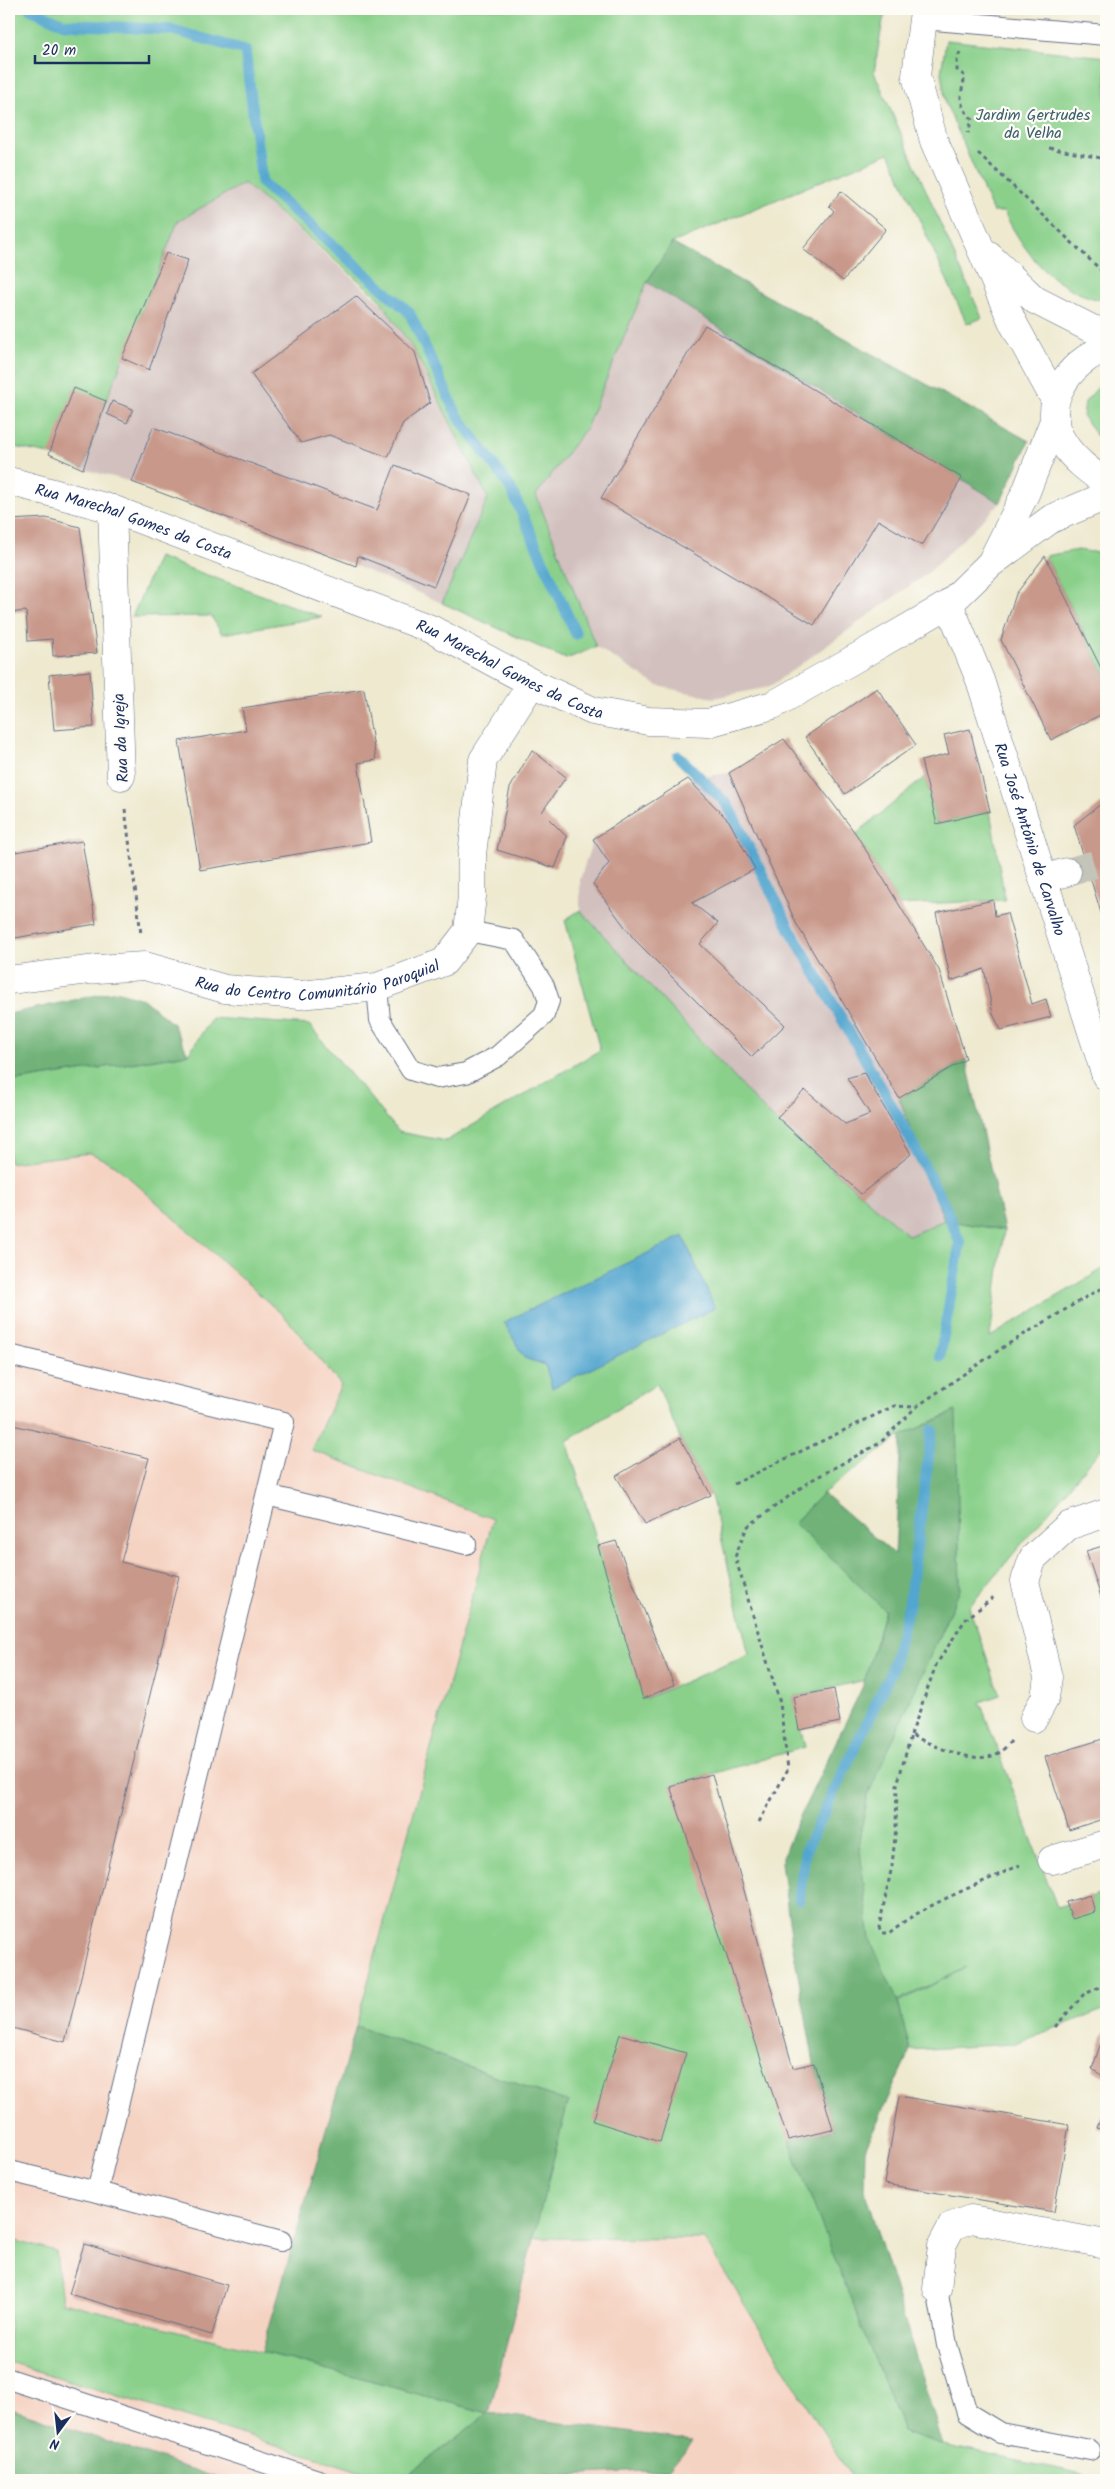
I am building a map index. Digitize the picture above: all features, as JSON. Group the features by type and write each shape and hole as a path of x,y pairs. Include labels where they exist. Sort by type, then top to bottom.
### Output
{"street":[{"path":"925,14 916,76 934,140 978,246 1054,408 1063,444 1088,470 1106,483"},
{"path":"978,246 1035,300 1090,328 1106,333"},
{"name":"Rua Marechal Gomes da Costa","path":"990,564 1026,492 1054,408 1071,372 1089,354 1106,348"},
{"name":"Rua Marechal Gomes da Costa","path":"9,481 112,509 431,629 532,683 593,711 650,721 708,723 773,705 949,604 990,564 1051,519 1106,496"},
{"name":"Rua da Igreja","path":"112,509 121,776"},
{"name":"Rua José António de Carvalho","path":"949,604 1055,876 1096,1007 1106,1076"},
{"path":"468,931 472,896 472,855 482,760 532,683"},
{"name":"Rua do Centro Comunitário Paroquial","path":"9,980 97,968 145,966 225,989 300,995 378,987 444,962 468,931"},
{"path":"1034,1718 1045,1698 1048,1677 1025,1581 1033,1558 1068,1526 1106,1513"},
{"path":"1052,1860 1106,1844"},
{"path":"937,2289 942,2245 952,2226 971,2219 1106,2244"}],"lane":[{"path":"925,14 1106,35"},
{"path":"378,987 380,1020 396,1049 411,1070 437,1078 466,1073 498,1056 544,1016 549,1001 544,986 514,940 468,931"},
{"path":"9,1355 284,1422 96,2192"},
{"path":"267,1495 466,1544"},
{"path":"9,2171 281,2241"},
{"path":"937,2289 947,2345 967,2413 1000,2433 1090,2450"},
{"path":"9,2379 318,2480"}],"path":[{"path":"962,49 957,60 957,70 965,76 960,101 964,111 972,119 967,138"},
{"path":"971,146 1106,275"},
{"path":"1049,148 1106,159"},
{"name":"Rua da Igreja","path":"121,776 145,966"},
{"path":"759,1822 788,1769 780,1703 735,1557 747,1527 810,1481 880,1442 916,1407 1005,1346 1096,1291 1106,1287"},
{"path":"734,1484 894,1406 916,1407"},
{"path":"1030,1569 965,1620 936,1665 911,1735 897,1785 896,1827 892,1866 879,1927 882,1932 889,1932 898,1925 942,1902 1021,1864 1052,1860"},
{"path":"911,1735 958,1755 985,1757 999,1753 1034,1718"},
{"path":"1056,2027 1083,1995 1106,1984"}],"shaded area":[{"path":"244,183 382,304 415,352 488,498 442,603 356,566 132,482 83,469 122,358 178,221"},
{"path":"647,282 1000,503 929,572 769,687 714,698 658,686 596,647 536,495 586,428"},
{"path":"784,739 856,834 939,970 966,1059 899,1098 944,1220 909,1236 765,1111 580,910 580,880 593,839 688,779 729,773"},
{"path":"9,1082 545,1365 644,1699 788,2140 922,2480 9,2480"}],"green space":[{"path":"9,9 888,9 883,20 874,72 982,318 967,324 889,153 672,243 647,282 586,428 536,495 596,647 566,659 442,603 488,498 415,352 379,298 244,183 178,221 106,401 83,469 49,454 9,446"},
{"name":"Jardim Gertrudes da Velha","path":"946,40 1106,57 1106,301 1088,297 1072,290 1044,270 1022,243 1004,212 993,212 946,104 941,73"},
{"path":"672,243 1029,441 1000,503 647,282"},
{"path":"1106,378 1106,444 1096,435 1083,417 1085,402"},
{"path":"1078,550 1106,554 1106,677 1045,556"},
{"path":"158,557 322,617 222,634 211,616 132,617"},
{"path":"925,777 937,824 990,811 1005,900 899,905 856,834"},
{"path":"580,910 765,1111 909,1236 944,1220 1004,1230 990,1337 1106,1267 1106,1443 969,1607 1000,1695 980,1702 1057,1907 1106,1892 1106,2009 1013,2044 910,2050 898,2002 966,1968 839,2029 840,1794 919,1681 960,1589 955,1411 901,1436 823,1493 794,1523 885,1609 865,1680 793,1697 805,1747 671,1786 903,2431 943,2445 1106,2480 853,2480 704,2239 533,2238 568,2102 356,2026 493,1519 311,1450 341,1385 286,1318 115,1165 90,1153 9,1163 9,1082 188,1054 212,1018 309,1025 399,1132 446,1141 600,1050 565,920","holes":["657,1384 680,1438 711,1495 749,1655 644,1699 567,1441"]},
{"path":"116,991 143,999 173,1024 188,1054 9,1082 9,1014"},
{"path":"966,1059 1004,1230 944,1220 899,1098"},
{"path":"956,1411 960,1589 868,1795 859,1841 870,1939 898,2002 910,2050 865,2149 864,2189 943,2445 903,2431 788,2140 833,2130 814,2063 792,1942 781,1862 792,1833 863,1686 885,1610 794,1523 823,1493 895,1555 901,1436"},
{"path":"356,2026 568,2102 489,2413 692,2441 668,2470 461,2480 402,2480 488,2413 262,2352"},
{"path":"9,2239 56,2252 62,2302 262,2352 488,2413 402,2480 388,2480 9,2362"},
{"path":"9,2408 223,2480 9,2480"}],"water":[{"path":"683,1236 715,1308 552,1388 545,1365 524,1358 504,1322"}],"building":[{"path":"841,191 886,229 843,281 803,249 834,211 829,206"},
{"path":"166,253 188,260 149,370 122,358"},
{"path":"356,296 415,352 430,403 403,423 388,457 329,435 301,443 251,374"},
{"path":"705,325 962,478 922,546 878,520 814,625 601,498"},
{"path":"74,388 106,401 83,469 49,454"},
{"path":"112,401 133,409 127,423 107,414"},
{"path":"153,427 377,510 395,465 471,495 434,586 358,556 356,566 132,482"},
{"path":"46,518 80,527 97,653 53,656 52,639 28,641 26,611 9,613 9,520"},
{"path":"1045,556 1106,678 1106,712 1051,740 1001,640 1016,594"},
{"path":"90,671 94,727 54,730 49,675"},
{"path":"877,688 916,745 845,794 805,737"},
{"path":"364,689 376,760 358,763 371,842 200,870 179,741 246,730 242,708"},
{"path":"970,729 990,811 937,824 921,761 949,754 944,735"},
{"path":"784,739 856,834 939,970 966,1059 899,1098 796,923 729,773"},
{"path":"532,750 566,777 542,812 567,837 555,868 497,850 510,788"},
{"path":"688,779 729,821 755,869 692,903 718,923 700,944 785,1025 752,1057 634,939 593,884 609,863 593,839"},
{"path":"1106,800 1106,929 1074,825"},
{"path":"82,841 96,924 9,939 9,853"},
{"path":"993,900 995,916 1007,913 1032,1004 1046,999 1051,1017 1001,1030 993,1014 984,969 951,981 936,913"},
{"path":"864,1073 911,1154 861,1194 777,1117 805,1090 845,1124 870,1114 847,1078"},
{"path":"9,1424 149,1458 121,1562 179,1576 65,2042 9,2027"},
{"path":"680,1438 711,1495 645,1524 616,1476"},
{"path":"616,1541 674,1685 643,1699 598,1546"},
{"path":"1106,1545 1106,1612 1086,1551"},
{"path":"834,1689 840,1722 799,1730 793,1697"},
{"path":"1106,1738 1106,1818 1069,1830 1045,1757"},
{"path":"712,1774 793,2068 814,2063 833,2130 788,2140 670,1786"},
{"path":"1090,1895 1095,1912 1072,1919 1066,1902"},
{"path":"1106,2028 1106,2078 1092,2069"},
{"path":"620,2034 686,2053 660,2142 593,2121"},
{"path":"899,2096 1069,2125 1054,2212 884,2184"},
{"path":"1106,2103 1106,2130 1097,2128"},
{"path":"84,2244 227,2285 212,2335 69,2294"}],"waterway":[{"path":"30,9 64,24 172,30 245,50 262,183 409,312 457,415 510,487 576,634"},
{"path":"678,756 727,804 790,929 900,1120 945,1206 960,1243 940,1356"},
{"path":"799,1899 805,1852 891,1672 909,1604 932,1430"}],"tunnel":[{"path":"1067,872 1106,861"}]}
